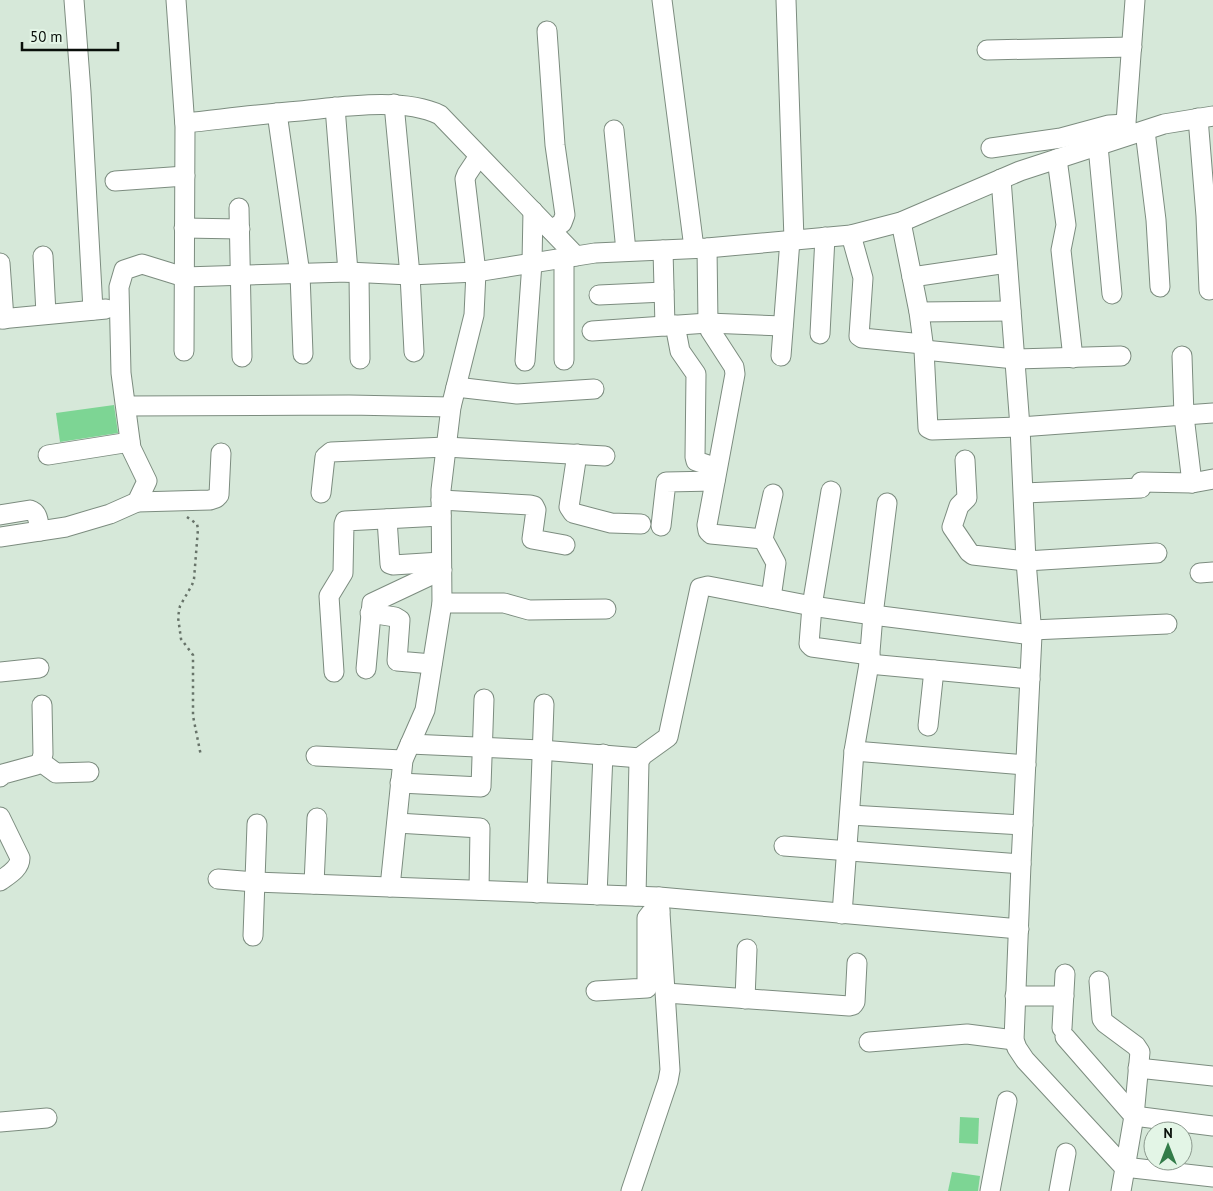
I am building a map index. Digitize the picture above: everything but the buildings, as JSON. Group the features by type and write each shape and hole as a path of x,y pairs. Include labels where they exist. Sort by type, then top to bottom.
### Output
{"street":[{"path":"74,0 94,310"},
{"path":"176,0 185,123 184,351"},
{"path":"662,0 701,248 708,323 710,330 734,367 735,374 707,525 708,531 712,534 763,539"},
{"path":"781,356 792,240 786,0"},
{"path":"1126,131 1135,0"},
{"path":"547,31 555,145 565,215 562,223 551,230"},
{"path":"987,50 1132,47"},
{"path":"185,123 334,107 394,104 427,110 440,115 551,230 570,257 564,360"},
{"path":"394,104 410,275 414,352"},
{"path":"334,107 353,273 360,359"},
{"path":"277,113 300,274 303,354"},
{"path":"991,148 1062,138 1109,125 1126,131 1145,131 1164,124 1206,117 1210,216 1210,290"},
{"path":"614,130 626,252"},
{"path":"137,502 147,480 131,448 121,373 119,287 124,270 142,264 184,277 353,273 410,275 476,272 570,257 851,235 901,222 1020,171 1098,146 1126,131"},
{"path":"1145,131 1156,220 1160,287"},
{"path":"1098,146 1112,294"},
{"path":"390,887 400,783 406,752 424,715 442,603 441,508 446,447 451,407 472,321 476,272 465,179 479,156"},
{"path":"1057,159 1066,225 1061,250 1073,358"},
{"path":"115,181 185,176"},
{"path":"1001,179 1020,427 1026,560 1032,632 1014,1040 1025,1060 1124,1167 1213,1177"},
{"path":"239,208 242,357"},
{"path":"525,361 532,263 533,211"},
{"path":"901,222 924,347 928,428 932,430 1020,427 1213,413"},
{"path":"184,228 240,229"},
{"path":"851,235 864,278 859,336 862,338 1015,359 1121,356"},
{"path":"820,334 825,237"},
{"path":"663,250 664,292 670,326 680,352 696,374 694,457 696,461 716,474"},
{"path":"43,256 46,314"},
{"path":"912,277 1007,263"},
{"path":"0,264 2,319 120,307"},
{"path":"599,295 664,292"},
{"path":"919,312 1011,311"},
{"path":"592,331 708,323 783,326"},
{"path":"1182,356 1184,416 1192,483"},
{"path":"456,387 517,394 594,390"},
{"path":"126,406 349,405 451,407"},
{"path":"48,455 130,442"},
{"path":"321,493 325,457 331,452 446,447 605,456"},
{"path":"0,537 66,527 110,514 137,502 210,500 216,498 219,495 222,453"},
{"path":"578,454 570,511 611,523 642,524"},
{"path":"964,460 967,494 959,506 952,524 953,531 973,555 1026,560 1157,553"},
{"path":"661,526 666,482 716,474"},
{"path":"1024,493 1192,483 1213,479"},
{"path":"831,491 812,606 809,646 869,660 934,670 1030,679"},
{"path":"771,598 776,563 763,539 772,494"},
{"path":"842,914 854,751 869,660 887,503"},
{"path":"334,672 329,596 343,573 344,524 348,520 387,519 441,508 530,505 534,506 536,510 532,539 565,546"},
{"path":"0,515 34,511 40,531"},
{"path":"387,519 390,564 441,566"},
{"path":"366,669 372,603 441,566"},
{"path":"316,756 482,747 640,758 664,740 670,732 700,588 708,586 812,606 873,615 1032,632 1167,624"},
{"path":"442,603 504,603 524,610 606,609"},
{"path":"370,613 395,617 400,620 397,661 432,664"},
{"path":"0,672 39,668"},
{"path":"928,726 934,670"},
{"path":"400,783 481,787 484,699"},
{"path":"537,893 544,704"},
{"path":"0,777 3,774 41,762 43,754 42,705"},
{"path":"854,751 1026,764"},
{"path":"597,895 603,754"},
{"path":"636,896 640,758"},
{"path":"41,762 56,773 89,772"},
{"path":"850,815 1023,825"},
{"path":"0,817 20,858 18,868 0,881"},
{"path":"314,884 317,818"},
{"path":"397,823 480,828 479,890"},
{"path":"253,936 257,824"},
{"path":"784,846 1021,864"},
{"path":"218,879 636,896 660,904 842,914 1019,930"},
{"path":"596,991 647,988 647,918 660,904"},
{"path":"631,1191 668,1082 670,1070 660,904"},
{"path":"745,999 747,949"},
{"path":"666,993 853,1005 855,1002 858,963"},
{"path":"1065,974 1064,1033 1134,1116 1213,1126"},
{"path":"1099,981 1102,1019 1139,1049 1134,1116 1121,1191"},
{"path":"1015,996 1064,996"},
{"path":"869,1042 967,1034 1014,1040"},
{"path":"1138,1068 1213,1076"},
{"path":"990,1191 1007,1101"},
{"path":"0,1122 47,1118"},
{"path":"1059,1191 1066,1153"}],"path":[{"path":"184,515 196,524 198,529 194,580 178,611 181,639 193,655 192,716 200,756"}]}
